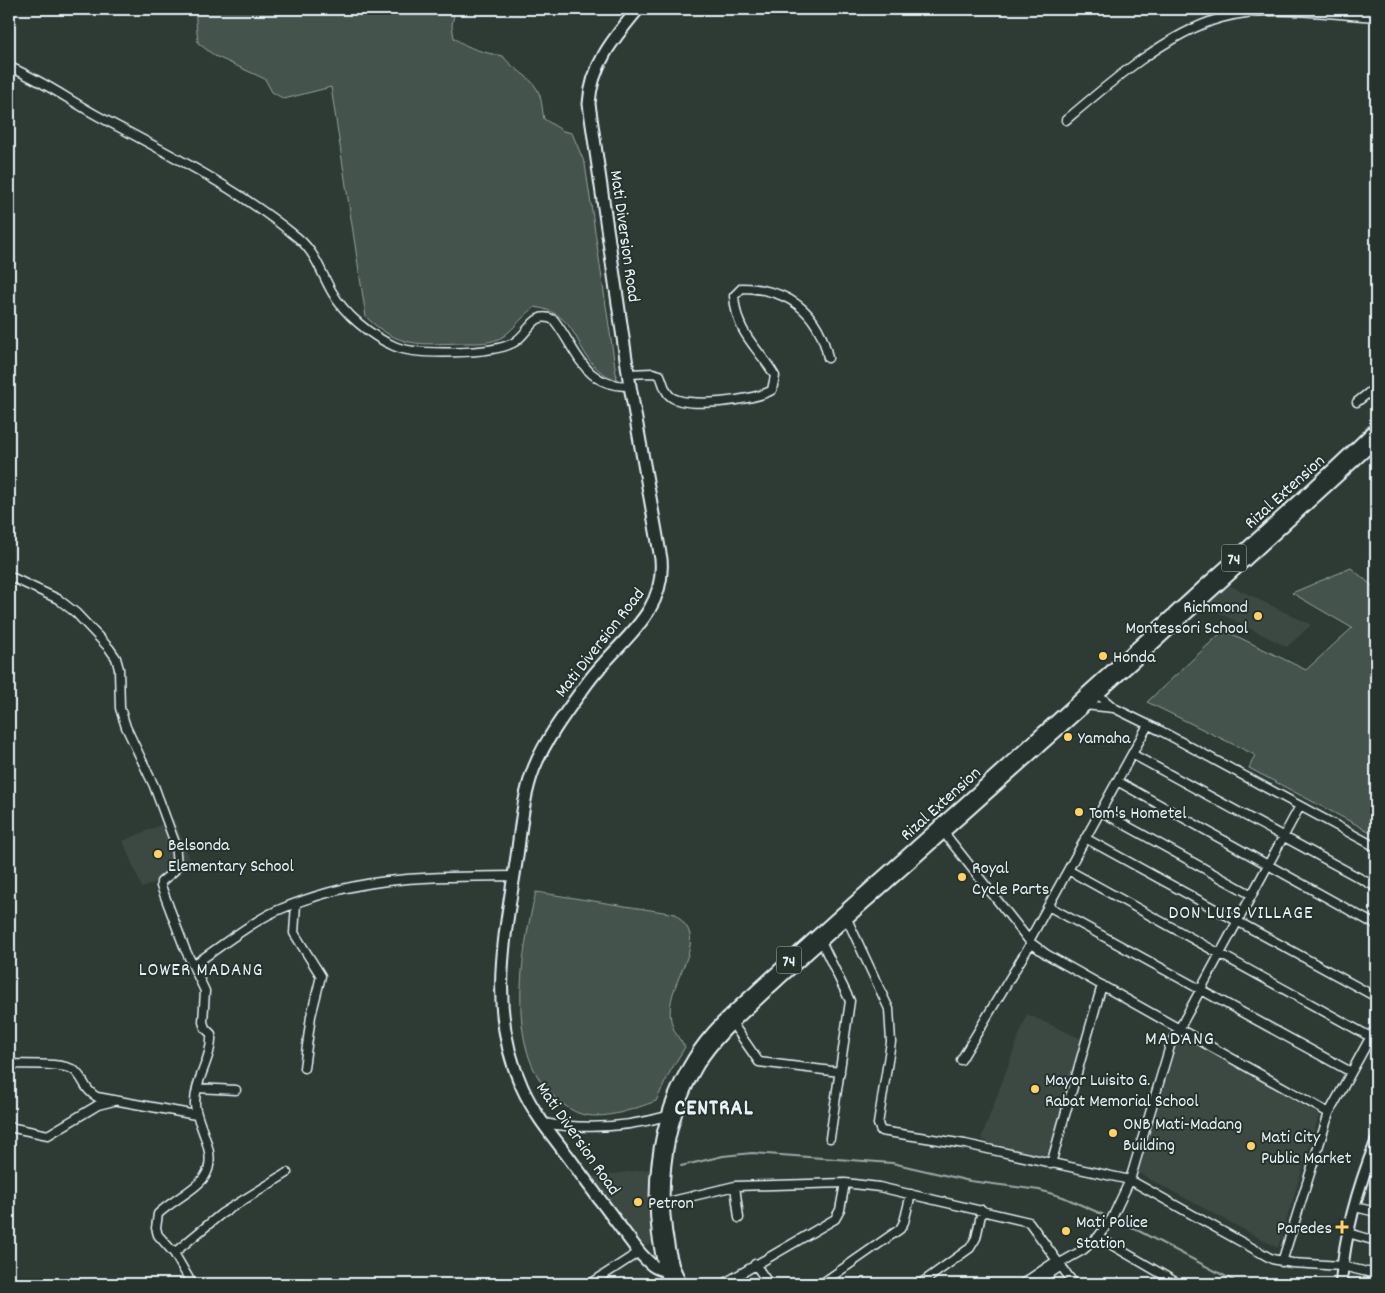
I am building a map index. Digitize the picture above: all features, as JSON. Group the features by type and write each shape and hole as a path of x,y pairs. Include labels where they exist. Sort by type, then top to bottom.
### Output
{"highway":[{"name":"Mati Diversion Road","path":"638,9 610,45 594,72 590,87 589,104 628,374 661,559 662,580 659,594 645,617 588,681 534,767 525,800 501,977 502,1023 510,1058 530,1105 639,1252 654,1267 670,1270"},
{"name":"74","path":"670,1270 670,1284"},
{"name":"74","path":"670,1270 681,1284"}],"main road":[{"name":"Rizal Extension","path":"670,1270 658,1242 655,1204 659,1149 671,1117 699,1064 730,1020 1082,703 1376,428"},
{"name":"Rizal Extension","path":"1095,691 1376,441"},
{"name":"Rizal Extension","path":"730,1020 847,920 941,830"},
{"name":"Rizal Extension","path":"670,1270 664,1203 665,1168 671,1117"},
{"path":"1341,1284 1342,1266 1354,1207 1376,1142"}],"street":[{"path":"1066,120 1107,86 1154,52 1199,26 1222,18 1302,10 1376,17"},
{"path":"10,65 226,186 299,239 320,264 333,294 345,309 361,324 394,346 422,352 491,350 515,342 532,322 539,317 546,316 554,320 586,369 596,379 607,384 630,386"},
{"path":"628,374 653,373 660,375 666,390 676,399 726,403 753,398 772,390 774,376 744,334 739,320 734,296 742,288 772,292 796,302 822,332 828,358"},
{"path":"1357,402 1372,390 1376,396"},
{"path":"9,576 58,599 76,612 110,648 116,658 119,669 120,708 126,727 154,786 175,843 177,865 174,871 161,882 161,886 205,991 203,1022 205,1028 211,1034 212,1044 197,1088 195,1102 196,1115 206,1138 209,1162 205,1177 165,1207 158,1214 156,1220 158,1235 174,1253 192,1284"},
{"path":"1095,691 1114,708 1376,847"},
{"path":"1082,703 1114,708"},
{"path":"961,1060 1030,941 1148,725"},
{"path":"1132,754 1376,887"},
{"path":"1117,781 1376,925"},
{"path":"1022,1284 1053,1263 1060,1263 1076,1255 1098,1237 1112,1218 1130,1180 1167,1055 1179,1027 1300,806"},
{"path":"1100,811 1252,895"},
{"path":"941,830 1030,941 1046,954 1179,1027 1329,1113"},
{"path":"1085,838 1376,997"},
{"path":"1068,870 1373,1039"},
{"path":"193,965 274,912 320,893 368,882 432,876 514,876"},
{"path":"296,904 294,933 321,976 311,1016 304,1068"},
{"path":"1048,906 1351,1072"},
{"path":"847,920 889,1009 891,1042 878,1128 965,1144 1130,1180 1256,1251 1282,1262 1342,1266 1376,1274"},
{"path":"821,941 850,1001 830,1138"},
{"path":"1051,1164 1102,985"},
{"path":"730,1020 756,1060 760,1062 840,1072"},
{"path":"1282,1262 1329,1113 1351,1072 1373,1039 1376,1027"},
{"path":"9,1064 69,1067 79,1076 89,1093 118,1101 196,1115"},
{"path":"197,1088 236,1090"},
{"path":"9,1127 48,1135 98,1105 118,1101"},
{"path":"543,1123 576,1128 606,1128 671,1117"},
{"path":"174,1253 221,1214 287,1173"},
{"path":"664,1203 735,1186 845,1183 911,1194 1028,1222 1074,1284"},
{"path":"723,1284 835,1218 840,1210 845,1183"},
{"path":"735,1186 739,1218"},
{"path":"821,1284 882,1244 900,1229 904,1222 911,1194"},
{"path":"1354,1207 1376,1212"},
{"path":"920,1284 970,1248 976,1238 982,1210"},
{"path":"1348,1233 1376,1240"},
{"path":"1098,1237 1179,1284"},
{"path":"590,1284 639,1252"},
{"path":"1034,1284 1057,1269 1060,1263"},
{"path":"755,1264 769,1284"}],"shaded area":[{"path":"195,9 455,9 452,25 454,38 477,50 503,56 534,84 539,92 544,119 563,131 572,133 585,164 617,380 602,373 592,363 572,330 563,320 552,312 535,307 504,336 489,342 479,343 422,344 400,340 389,335 366,317 331,87 284,99 272,92 265,79 215,56 198,43"},
{"path":"1351,568 1376,589 1376,835 1249,768 1255,755 1147,702 1224,630 1306,670 1352,628 1292,593"},
{"name":"Richmond Montessori School","path":"1229,585 1311,625 1287,647 1205,606"},
{"name":"Belsonda Elementary School","path":"174,819 193,866 142,888 123,841"},
{"path":"536,892 676,914 688,929 691,939 689,950 675,987 670,1014 674,1030 685,1047 656,1101 630,1110 603,1116 585,1115 564,1105 541,1081 529,1058 523,1031 521,1002 525,944"},
{"name":"Mayor Luisito G. Rabat Memorial School","path":"1027,1014 1082,1039 1067,1100 1047,1162 1020,1156 981,1139"},
{"name":"Mati City Public Market","path":"1180,1034 1319,1115 1278,1248 1138,1173"},
{"path":"650,1169 652,1243 645,1246 591,1177"}],"waterway":[{"path":"681,1166 723,1156 752,1153 892,1163 970,1181 1039,1190 1063,1197 1104,1215"},
{"path":"1116,1219 1240,1284"}],"place":[{"name":"Richmond Montessori School","path":"1258,616"},
{"name":"Honda","path":"1103,656"},
{"name":"Yamaha","path":"1068,737"},
{"name":"Tom's Hometel","path":"1079,812"},
{"name":"Belsonda Elementary School","path":"158,854"},
{"name":"Royal Cycle Parts","path":"962,877"},
{"name":"Mayor Luisito G. Rabat Memorial School","path":"1035,1089"},
{"name":"ONB Mati-Madang Building","path":"1113,1133"},
{"name":"Mati City Public Market","path":"1251,1146"},
{"name":"Petron","path":"638,1202"},
{"name":"Paredes","path":"1342,1227"},
{"name":"Mati Police Station","path":"1066,1231"}],"district":[{"name":"DON LUIS VILLAGE","path":"1241,911"},
{"name":"LOWER MADANG","path":"201,968"},
{"name":"MADANG","path":"1180,1037"},
{"name":"CENTRAL","path":"714,1106"}]}
